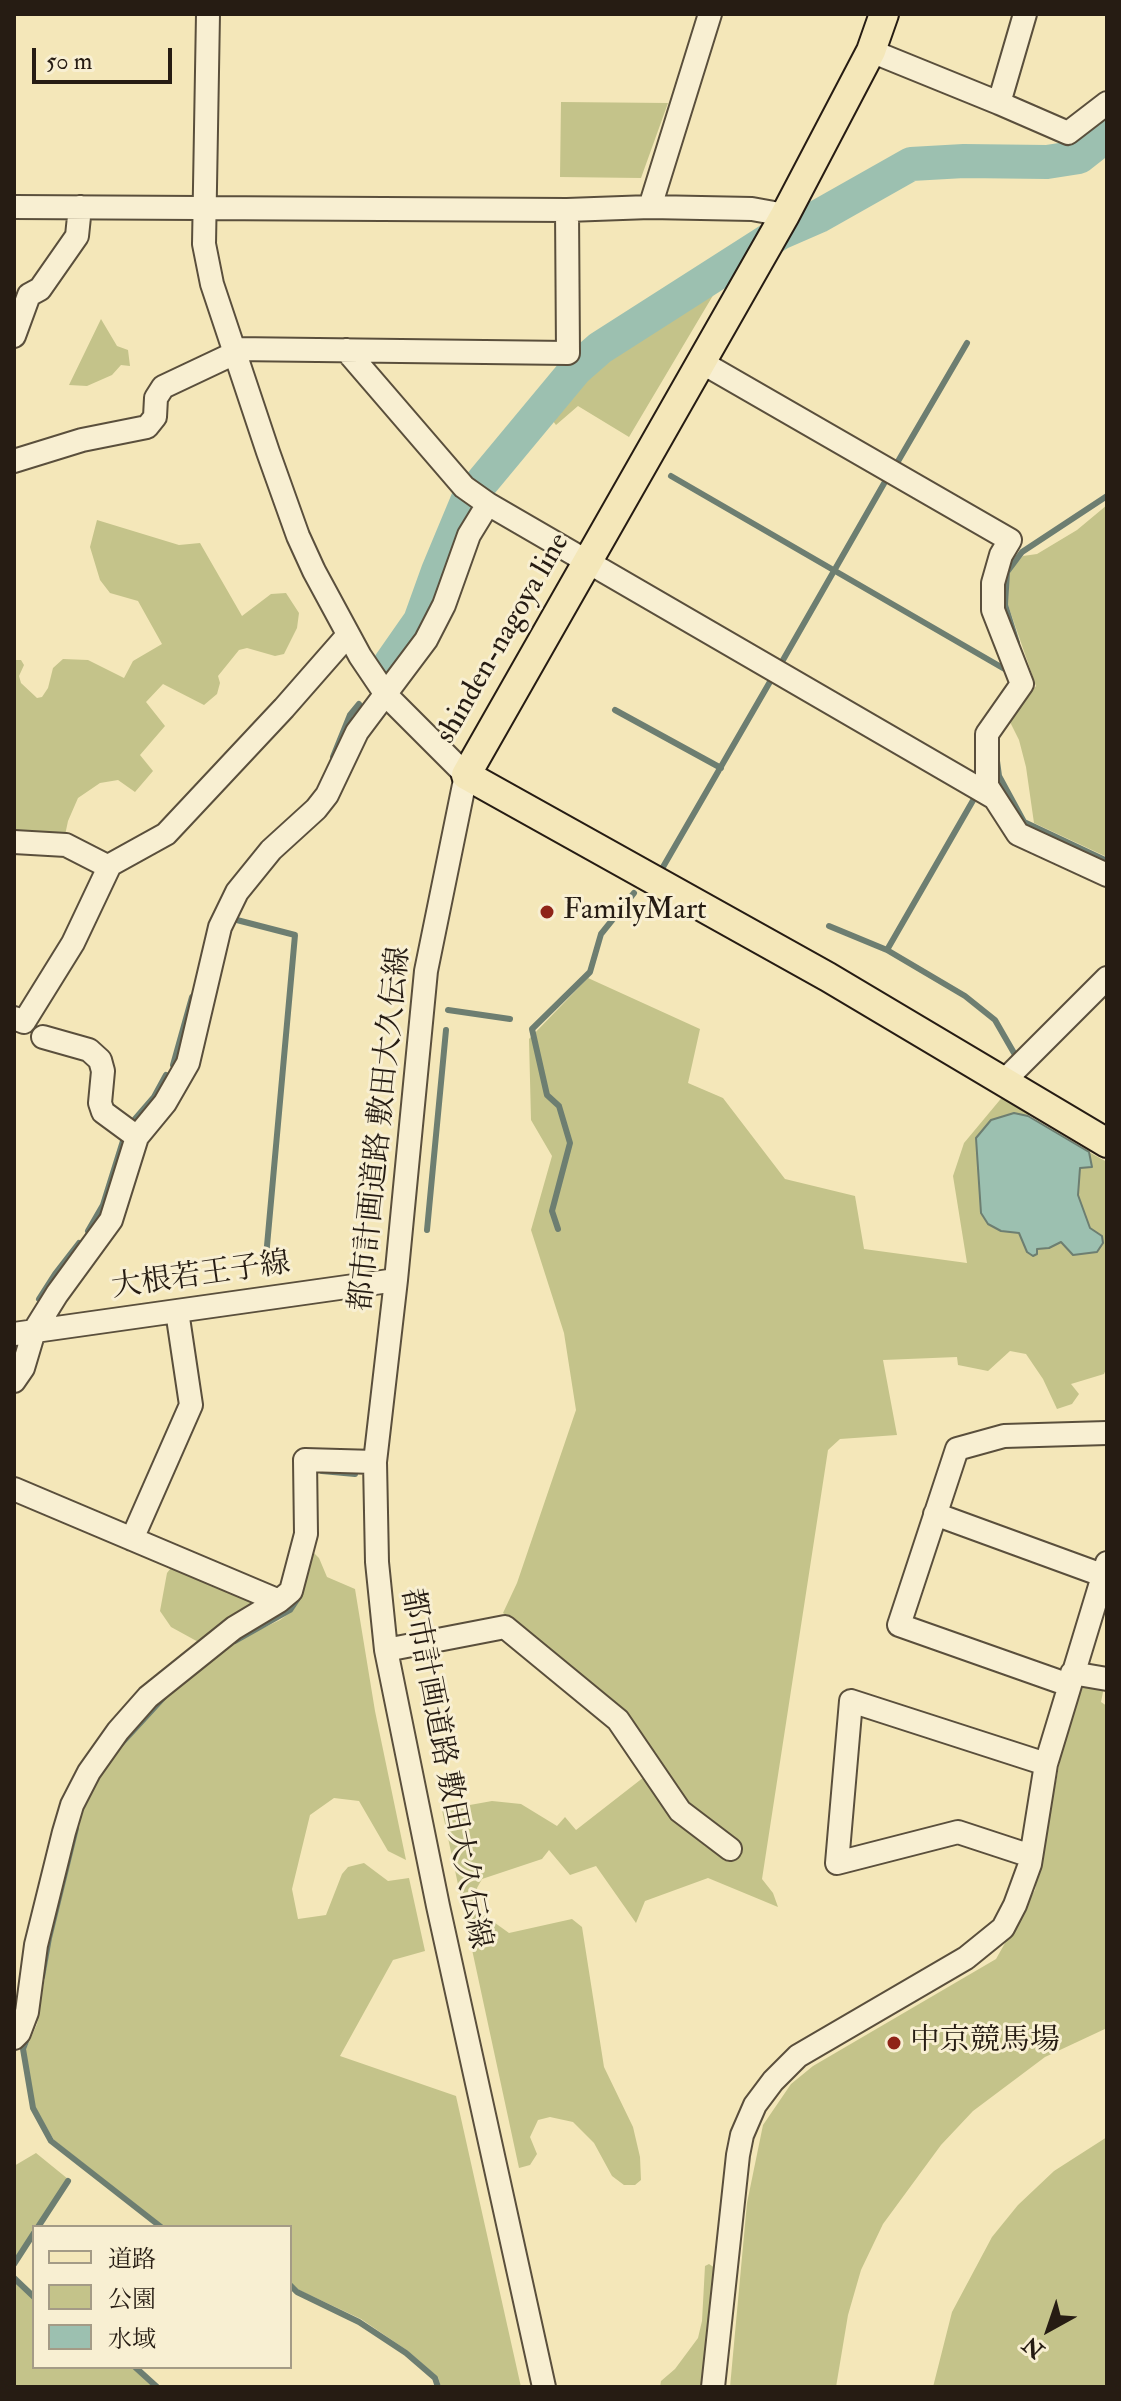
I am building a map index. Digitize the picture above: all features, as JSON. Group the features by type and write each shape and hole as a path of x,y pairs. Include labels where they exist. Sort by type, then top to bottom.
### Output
{"main road":[{"name":"shinden-nagoya line","path":"884,14 871,51 784,218 466,775 828,977 1107,1143"}],"street":[{"path":"208,14 204,244 212,284 234,351 298,536 348,635 387,696 466,775"},
{"path":"650,207 710,14"},
{"path":"999,103 1025,14"},
{"path":"871,51 1068,133 1107,103"},
{"path":"14,207 567,210 650,207 752,209 784,218"},
{"path":"14,336 29,295 40,289 77,236 80,207"},
{"path":"14,461 82,440 147,427 155,417 156,398 163,387 234,351 568,353 567,210"},
{"path":"346,350 478,497 993,797"},
{"path":"701,362 1010,540 1001,555 993,583 993,610 1022,684 987,734 987,786 1018,834 1107,875"},
{"path":"14,1381 23,1368 24,1332 57,1294 111,1220 137,1137 165,1103 188,1063 220,927 237,892 271,850 327,795 357,732 387,696 426,640 444,605 469,535 478,497"},
{"path":"14,1018 24,1022 73,943 109,867 166,834 348,635"},
{"name":"都市計画道路 敷田大久伝線","path":"466,775 426,971 375,1462 377,1562 386,1650 472,2070 544,2387"},
{"path":"14,842 66,845 109,867"},
{"path":"1004,1081 1107,978"},
{"path":"43,1037 89,1050 100,1060 103,1071 100,1103 103,1112 137,1137"},
{"name":"大根若王子線","path":"24,1332 396,1280"},
{"path":"132,1539 191,1405 177,1311"},
{"path":"1107,1433 1004,1436 957,1449 899,1625 1070,1679 1107,1679"},
{"path":"14,2038 27,2012 36,1945 64,1832 72,1805 89,1772 118,1731 148,1697 234,1628 291,1591 306,1534 305,1460 375,1462"},
{"path":"14,1489 279,1601"},
{"path":"713,2387 738,2155 742,2135 755,2105 798,2056 966,1958 1003,1928 1015,1905 1031,1856 1046,1764 1105,1569 935,1514"},
{"path":"386,1650 505,1627 618,1720 680,1811 730,1849"},
{"path":"1031,1856 958,1832 837,1863 851,1701 1046,1764"}],"green space":[{"path":"561,102 668,103 641,178 560,177"},
{"path":"718,287 629,437 578,406 556,425 549,416 599,359 709,288"},
{"path":"101,319 117,346 128,350 130,366 121,365 112,375 87,386 69,385"},
{"path":"1107,505 1107,857 1034,823 1026,767 1019,740 1010,722 1036,686 1008,605 1009,572 1023,556 1037,554 1077,530"},
{"path":"97,520 179,545 200,543 242,616 271,594 286,593 299,613 297,628 284,654 275,656 247,648 239,650 218,676 217,694 204,705 163,684 146,702 165,726 140,755 153,771 135,792 118,780 100,783 78,798 64,840 14,836 14,660 21,660 24,665 19,676 21,683 37,698 42,697 48,688 53,668 63,659 88,660 124,678 133,661 162,644 138,601 110,593 100,580 90,547"},
{"path":"588,978 700,1029 688,1083 723,1098 785,1179 855,1196 864,1249 967,1263 953,1176 964,1143 1004,1095 1031,1113 1028,1116 1014,1113 976,1138 981,1213 988,1224 1019,1233 1023,1241 1037,1249 1061,1242 1074,1255 1090,1228 1078,1195 1080,1168 1092,1166 1089,1152 1107,1162 1107,1367 1104,1374 1071,1384 1079,1394 1072,1404 1057,1409 1043,1379 1026,1354 1010,1351 988,1371 958,1365 957,1357 883,1360 897,1435 840,1439 828,1450 762,1879 773,1893 778,1907 708,1878 645,1901 636,1923 596,1866 570,1875 549,1850 542,1859 482,1879 477,1888 478,1904 484,1915 509,1933 572,1919 582,1927 604,2067 633,2127 640,2157 641,2180 635,2185 624,2185 612,2176 594,2143 573,2122 550,2117 538,2120 530,2137 537,2154 530,2165 519,2168 442,1810 492,1801 521,1804 557,1826 565,1817 576,1830 644,1777 673,1820 694,1826 687,1809 565,1664 503,1613 517,1583 576,1410 564,1333 531,1230 552,1156 531,1120 529,1039"},
{"path":"313,1552 327,1577 355,1589 375,1711 406,1860 388,1851 359,1801 334,1798 310,1815 292,1889 298,1919 326,1915 342,1874 348,1867 364,1863 388,1881 409,1878 425,1951 393,1960 340,2056 456,2096 521,2387 441,2387 438,2377 408,2351 361,2319 292,2284 292,2225 161,2225 54,2140 35,2107 25,2051 37,2024 51,1939 81,1817 90,1793 117,1753 163,1700 240,1639 291,1612 301,1597"},
{"path":"174,1564 258,1600 255,1607 202,1644 171,1627 160,1611 167,1573"},
{"path":"1084,1684 1104,1687 1101,1702 1107,1706 1107,2028 1045,2057 973,2111 941,2145 883,2224 861,2270 848,2315 836,2387 730,2387 747,2203 763,2125 791,2084 813,2066 996,1959 1035,1890 1066,1730"},
{"path":"1107,2137 1107,2387 933,2387 952,2312 992,2237 1018,2205 1054,2171"},
{"path":"36,2153 68,2179 37,2225 32,2225 32,2233 14,2260 14,2166"},
{"path":"709,2264 715,2268 703,2387 660,2387 661,2381 675,2369 698,2338 705,2266"},
{"path":"14,2280 32,2298 32,2369 134,2369 154,2387 14,2387"}],"water":[{"path":"1014,1113 1028,1116 1089,1152 1092,1167 1080,1168 1078,1195 1090,1228 1102,1236 1103,1243 1097,1252 1073,1255 1061,1242 1037,1249 1037,1254 1033,1256 1027,1252 1019,1233 1001,1231 988,1224 981,1213 976,1138 991,1120"}],"waterway":[{"path":"390,664 420,621 468,499 576,369 600,348 780,233 819,216 911,164 1047,162 1079,157 1107,135"},
{"path":"897,463 967,343"},
{"path":"671,476 1008,671"},
{"path":"783,660 886,480"},
{"path":"1017,643 1005,605 1007,572 1022,552 1107,496"},
{"path":"663,867 771,680"},
{"path":"333,757 350,715 359,704"},
{"path":"615,710 721,768"},
{"path":"997,761 999,776 1024,822 1107,861"},
{"path":"887,950 975,797"},
{"path":"558,1229 552,1211 570,1143 559,1106 547,1095 532,1029 590,972 601,934 634,893"},
{"path":"233,919 295,935 265,1268"},
{"path":"829,926 887,950 965,996 995,1020 1014,1053"},
{"path":"173,1065 192,997"},
{"path":"448,1010 510,1019"},
{"path":"427,1230 446,1030"},
{"path":"135,1119 154,1097 166,1075"},
{"path":"88,1231 103,1205 123,1141"},
{"path":"39,1299 79,1243"},
{"path":"322,1471 355,1474"},
{"path":"235,1641 290,1610 300,1595"},
{"path":"120,1745 164,1697"},
{"path":"42,1977 76,1828"},
{"path":"36,2016 23,2049 33,2108 51,2141 158,2225"},
{"path":"39,2225 68,2181"},
{"path":"14,2264 32,2236"},
{"path":"14,2278 32,2295"},
{"path":"292,2287 359,2322 406,2353 435,2378 438,2387"},
{"path":"137,2369 157,2387"}],"place":[{"name":"FamilyMart","path":"547,912"},
{"name":"中京競馬場","path":"894,2043"}]}
